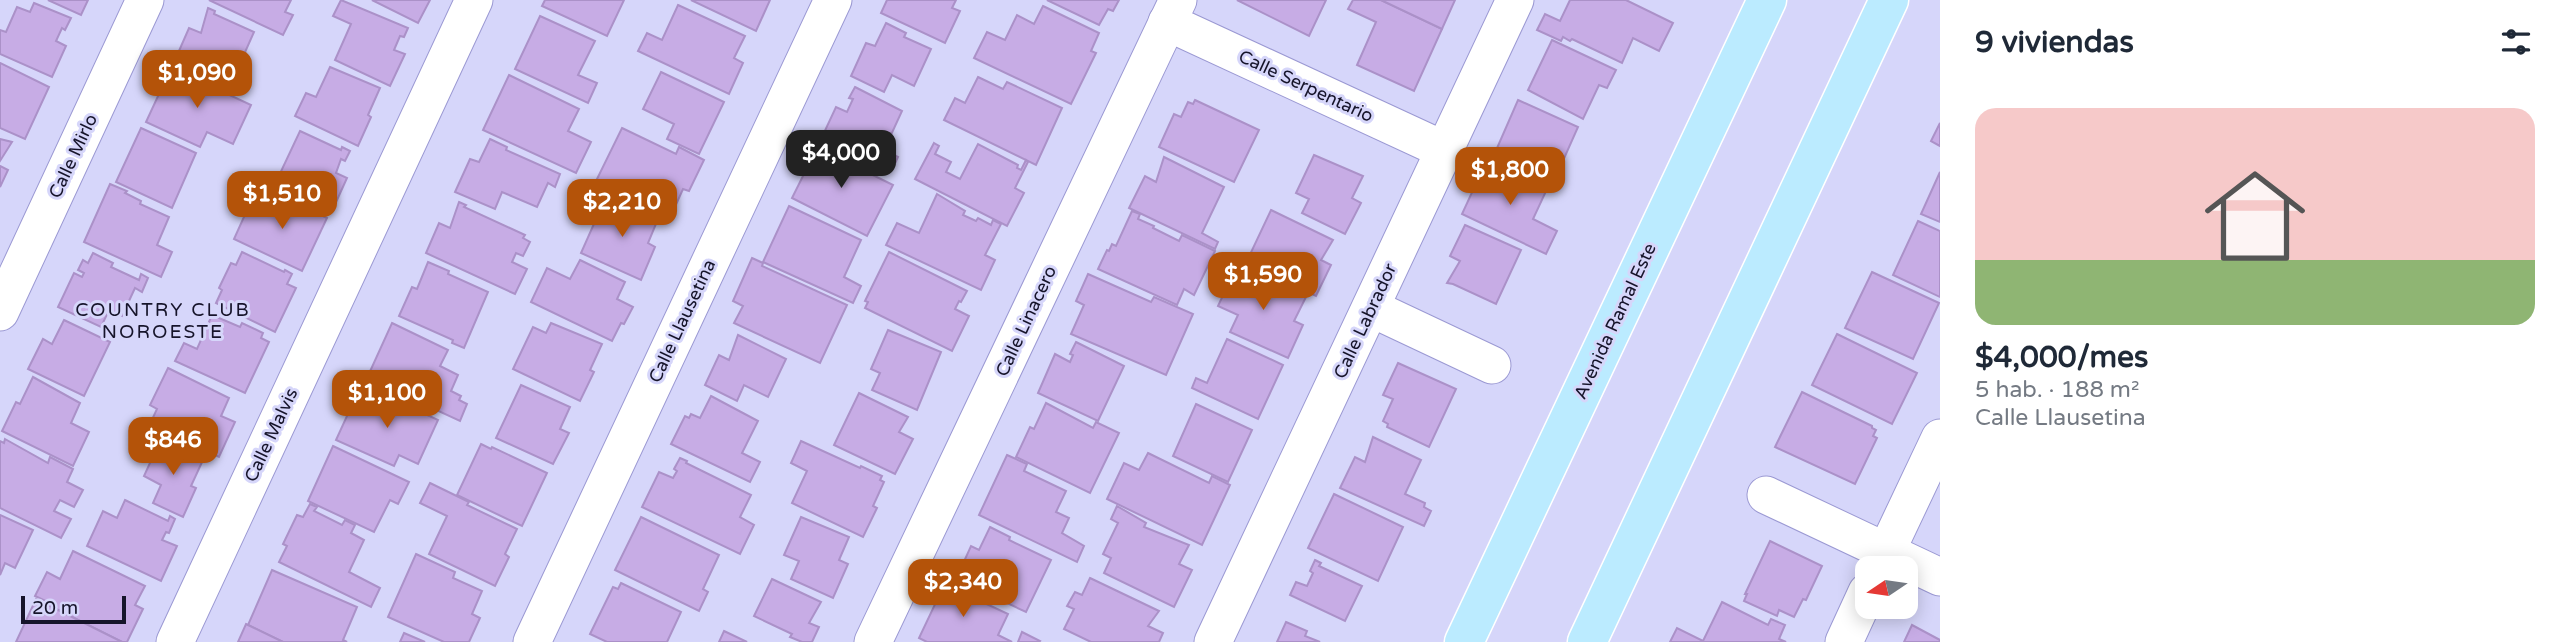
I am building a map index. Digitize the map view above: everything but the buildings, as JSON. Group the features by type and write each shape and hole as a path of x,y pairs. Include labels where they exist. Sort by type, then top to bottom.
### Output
{"main road":[{"name":"Avenida Ramal Este","path":"1464,642 1767,0"},
{"path":"1587,642 1889,0"}],"street":[{"name":"Calle Mirlo","path":"0,312 145,0"},
{"name":"Calle Malvis","path":"175,642 474,0"},
{"name":"Calle Llausetina","path":"532,642 832,0"},
{"name":"Calle Labrador","path":"1213,642 1515,0"},
{"name":"Calle Serpentario","path":"1172,11 1444,150"},
{"name":"Calle Linacero","path":"873,642 1172,11"},
{"path":"1371,308 1492,365"},
{"path":"1884,556 1940,438"},
{"path":"1766,495 1875,556"},
{"path":"1918,570 1940,576"},
{"path":"1844,642 1855,618"}],"district":[{"name":"COUNTRY CLUB NOROESTE","path":"163,321"}]}
